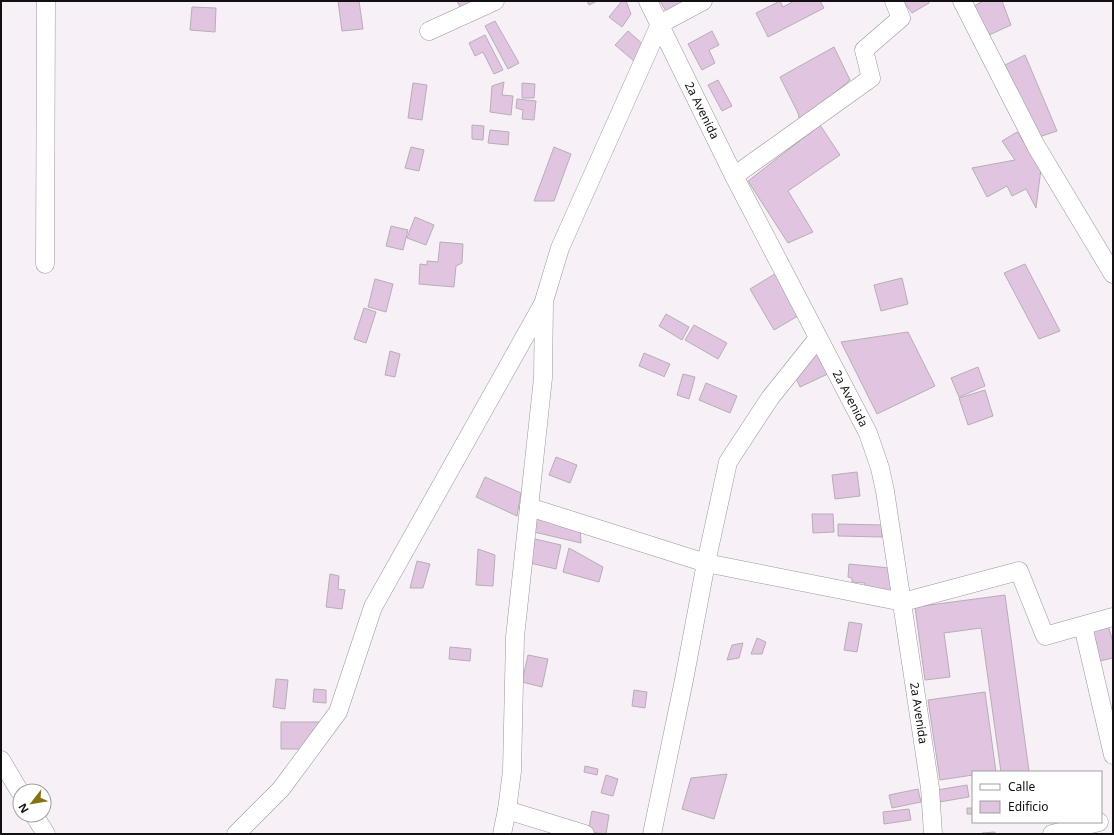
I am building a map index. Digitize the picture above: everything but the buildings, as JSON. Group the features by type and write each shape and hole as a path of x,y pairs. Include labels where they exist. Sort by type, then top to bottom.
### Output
{"street":[{"path":"45,264 46,1"},
{"path":"429,31 495,1"},
{"name":"2a Avenida","path":"648,1 734,176 868,433 880,468 903,602 930,788 933,834"},
{"path":"236,834 281,789 338,712 373,607 544,301 560,248 660,24 703,1"},
{"path":"734,176 871,78 864,50 902,18 894,1"},
{"path":"962,1 1036,146 1113,274"},
{"path":"502,834 512,771 515,637 543,378 544,301"},
{"path":"652,834 684,680 706,563 728,462 770,398 818,338"},
{"path":"529,507 706,563 903,602 1019,570 1045,636 1113,618"},
{"path":"1083,626 1113,755"},
{"path":"1,760 15,783"},
{"path":"507,810 585,834"},
{"path":"1102,821 1113,818"},
{"path":"39,823 46,834"},
{"path":"1052,834 1096,823"}]}
